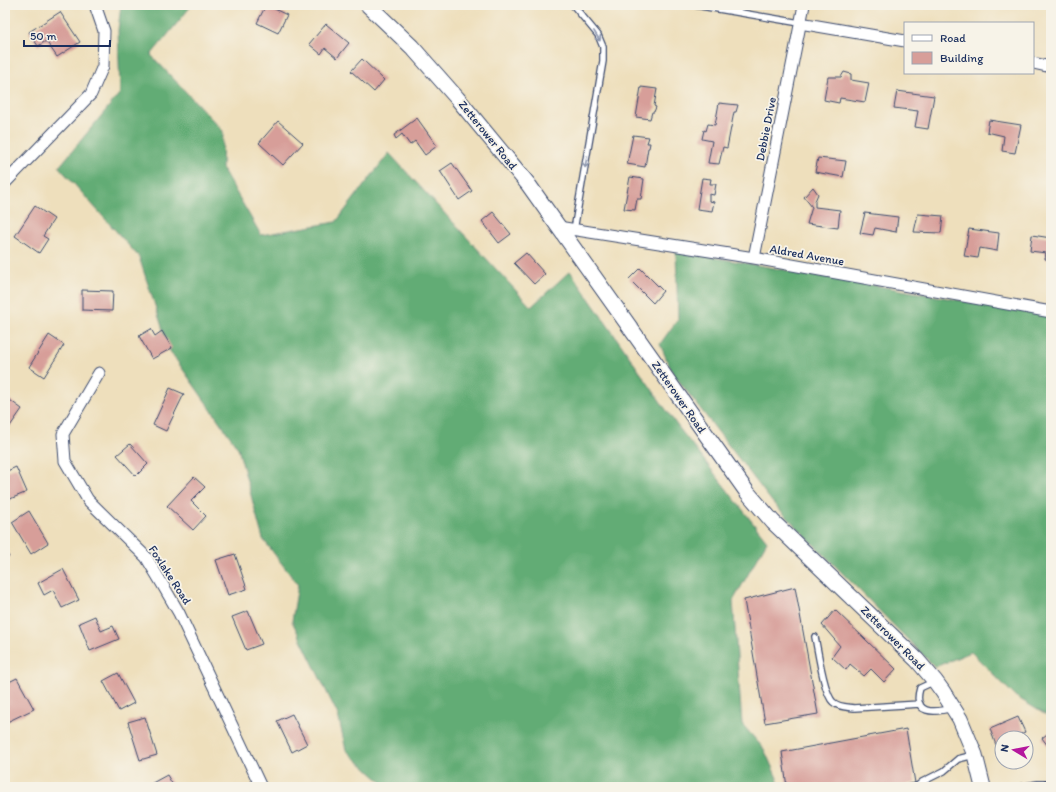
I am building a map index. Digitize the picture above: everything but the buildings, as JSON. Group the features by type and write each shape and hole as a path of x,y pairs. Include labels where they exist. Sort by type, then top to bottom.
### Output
{"street":[{"path":"5,184 91,94 103,66 104,31 95,5"},
{"name":"Zetterower Road","path":"368,5 412,47 457,98 528,184 747,492 773,522 917,660 935,681 960,719 975,755 983,787"},
{"name":"Debbie Drive","path":"754,258 804,5"},
{"path":"800,24 904,41"},
{"path":"1034,63 1051,66"},
{"name":"Aldred Avenue","path":"558,228 754,258 1051,312"},
{"name":"Foxlake Road","path":"99,373 63,434 65,461 88,500 146,557 179,613 261,787"}],"lane":[{"path":"573,5 598,35 603,47 603,61 574,230"},
{"path":"695,5 800,24"},
{"path":"815,637 825,687 833,702 844,707 854,708 920,704"},
{"path":"935,681 920,688 918,696 920,704 924,709 930,712 938,712 953,708"},
{"path":"916,787 922,782 944,771 958,759 975,755"},
{"path":"1021,787 1038,784 1051,784"}],"green space":[{"path":"121,5 192,5 151,55 223,131 222,168 261,235 336,222 389,153 531,307 570,271 676,424 767,541 733,601 742,724 764,749 781,787 387,787 346,750 338,715 292,621 298,585 263,539 238,448 170,351 139,257 59,167 120,93 118,30"},
{"path":"676,251 1051,316 1051,718 1015,696 971,652 935,667 773,503 672,372 660,344 678,319"}]}
